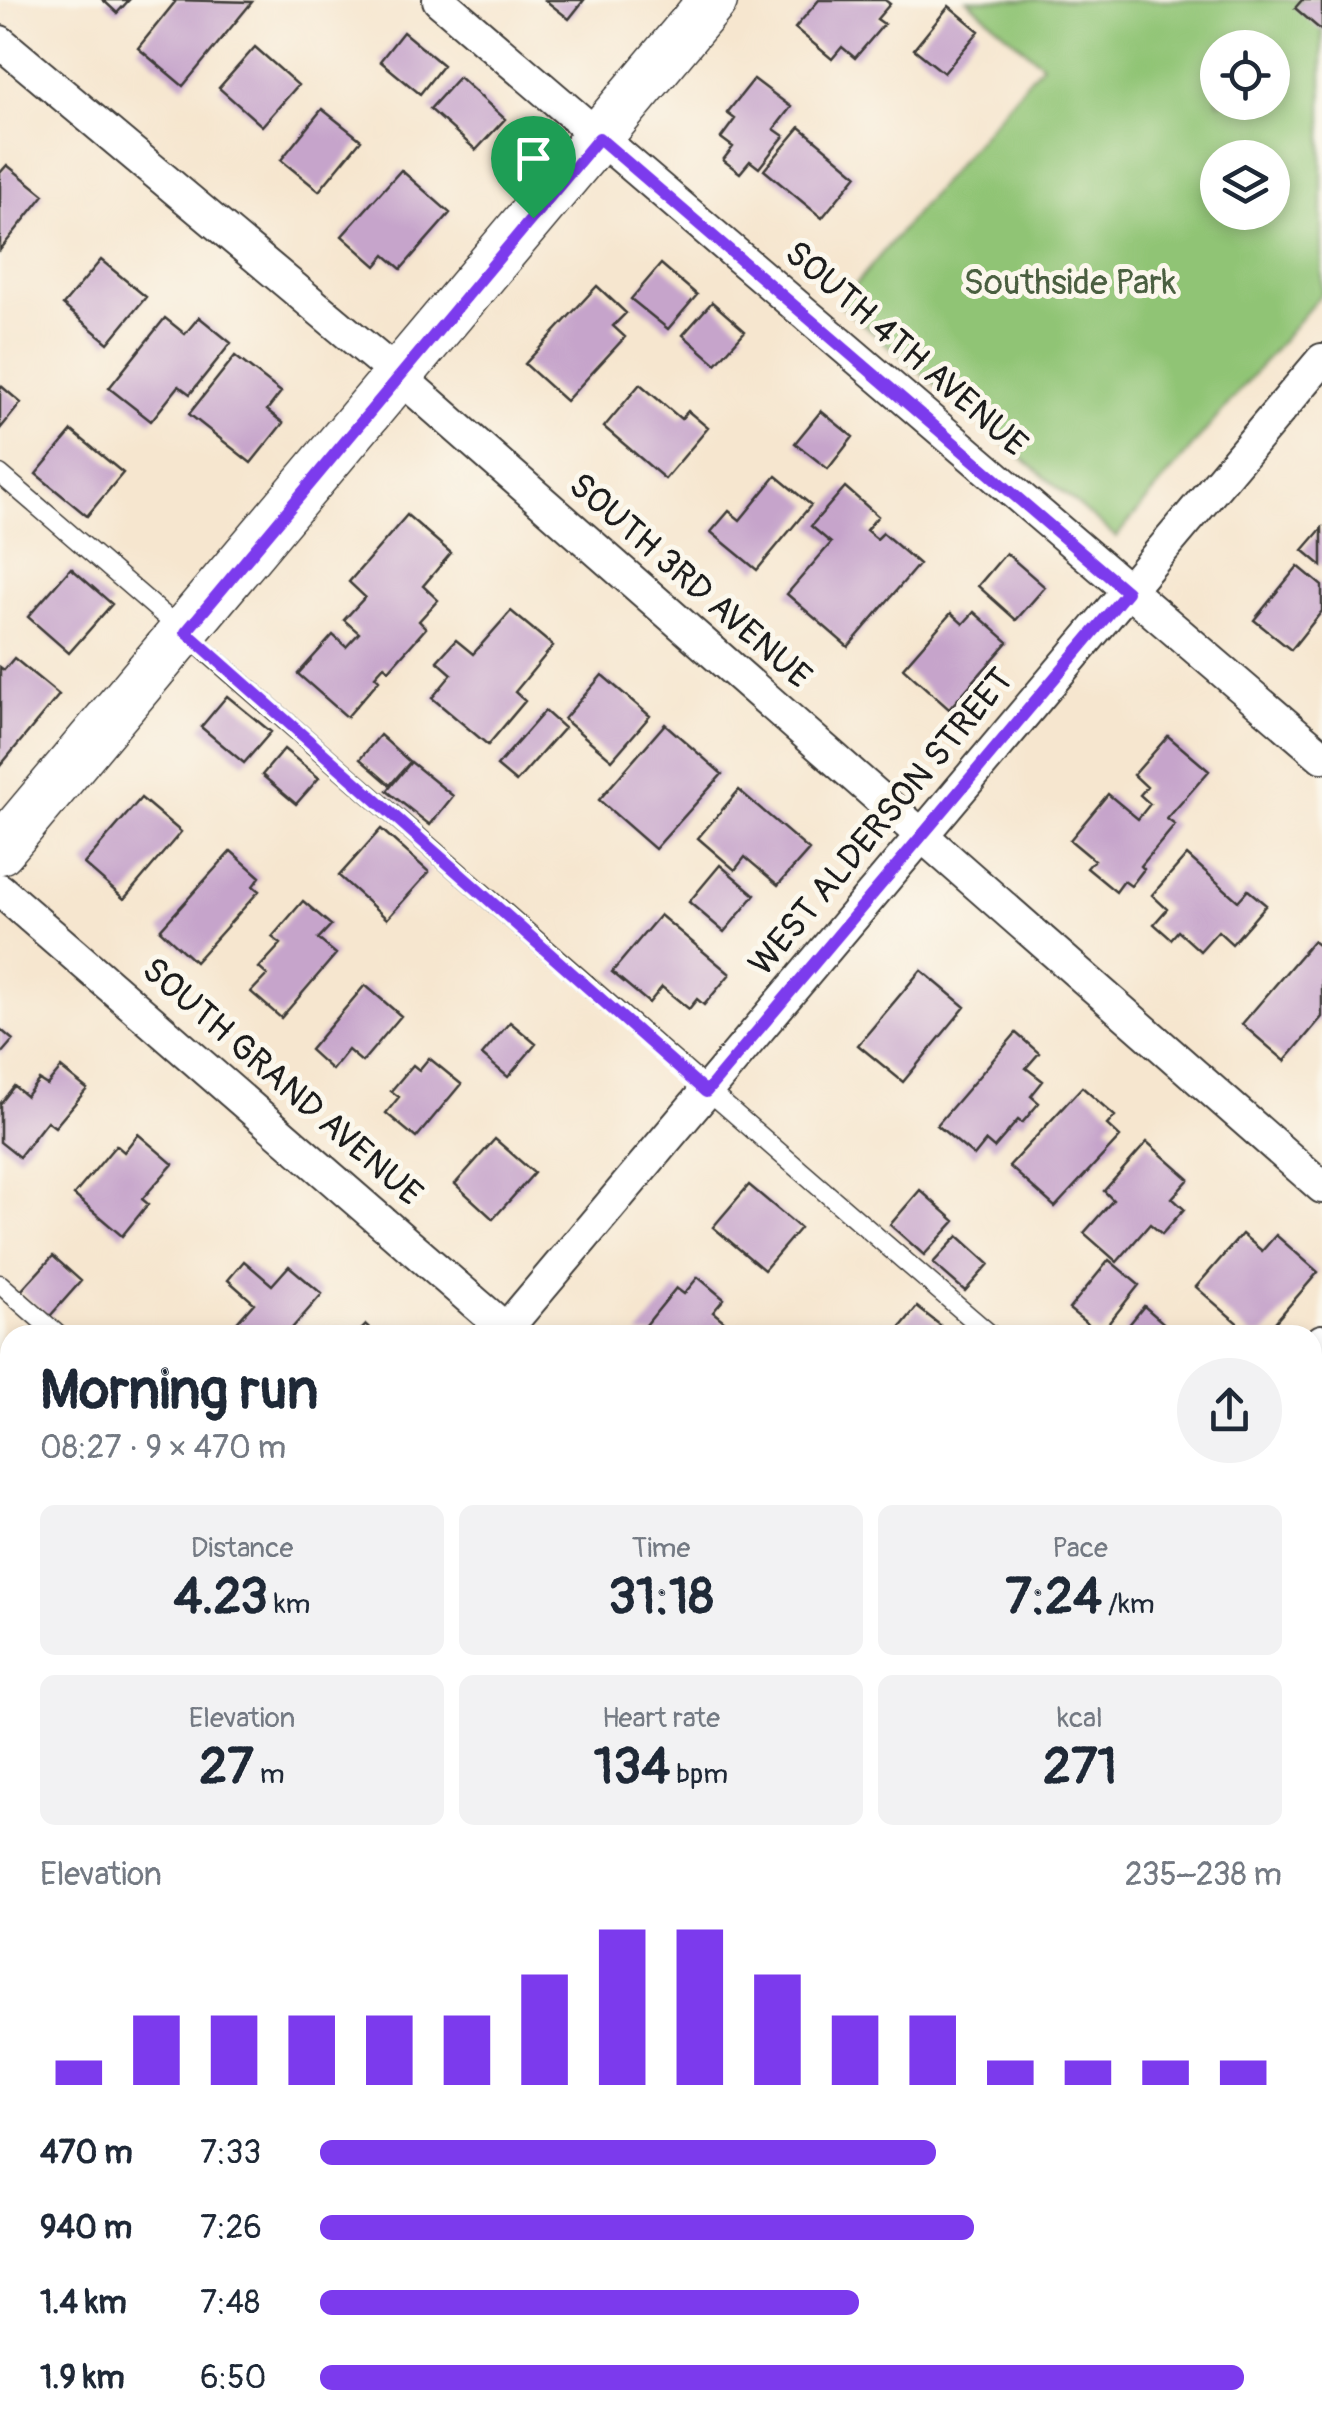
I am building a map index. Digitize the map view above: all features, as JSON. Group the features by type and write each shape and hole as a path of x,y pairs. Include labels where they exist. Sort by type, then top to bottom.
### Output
{"main road":[{"path":"0,850 400,378 713,0"}],"street":[{"name":"SOUTH 4TH AVENUE","path":"439,0 1322,756"},
{"name":"SOUTH 3RD AVENUE","path":"0,42 400,378 1322,1188"},
{"name":"WEST ALDERSON STREET","path":"513,1325 1322,360"},
{"name":"SOUTH GRAND AVENUE","path":"0,890 497,1325"}],"lane":[{"path":"0,474 186,632 706,1092 979,1325"},
{"path":"0,1284 47,1325"}],"green space":[{"name":"Southside Park","path":"967,0 1322,0 1322,293 1116,537 839,304 1042,64"}],"building":[{"path":"103,0 129,0 117,13"},
{"path":"173,0 252,2 183,86 138,48"},
{"path":"545,0 584,0 569,19"},
{"path":"819,0 885,0 890,4 877,19 884,24 855,58 842,47 832,59 795,28"},
{"path":"1302,0 1322,0 1322,31 1295,8"},
{"path":"949,6 979,31 944,73 914,49"},
{"path":"403,32 443,65 420,94 380,61"},
{"path":"255,47 298,85 262,126 219,88"},
{"path":"459,77 505,119 476,150 430,109"},
{"path":"754,79 791,107 774,129 784,136 759,168 750,161 740,173 723,160 733,147 721,138 735,119 727,113"},
{"path":"322,109 361,140 319,191 281,160"},
{"path":"800,127 857,175 822,218 764,170"},
{"path":"7,165 44,195 0,250 0,173"},
{"path":"401,170 450,213 401,269 385,255 376,266 342,236"},
{"path":"101,260 146,297 108,343 63,305"},
{"path":"661,264 697,295 668,329 631,299"},
{"path":"597,286 626,313 613,326 625,337 566,401 525,364"},
{"path":"712,302 745,331 716,364 683,335"},
{"path":"199,317 231,343 190,394 179,386 151,421 109,388 165,318 185,334"},
{"path":"235,356 281,392 267,410 283,423 251,463 189,414"},
{"path":"640,384 681,419 688,411 708,428 665,479 604,427"},
{"path":"0,385 21,403 0,429"},
{"path":"821,411 853,437 828,469 795,443"},
{"path":"72,431 123,473 87,516 36,474"},
{"path":"776,476 811,505 757,570 711,532 729,511 740,520"},
{"path":"845,487 878,516 866,530 877,539 883,533 919,564 848,647 787,594 831,543 811,526"},
{"path":"407,515 451,553 423,586 438,600 419,621 426,628 389,670 384,666 375,676 379,680 347,717 298,674 333,635 346,647 359,633 344,620 365,597 349,582"},
{"path":"1322,528 1322,566 1303,550"},
{"path":"1006,553 1045,587 1016,620 978,586"},
{"path":"1298,566 1322,586 1322,611 1291,650 1254,620"},
{"path":"71,568 112,604 69,653 28,617"},
{"path":"511,611 553,646 515,692 525,701 488,745 432,698 452,674 437,661 456,640 473,654"},
{"path":"974,612 1008,642 949,709 903,668 951,613 963,624"},
{"path":"14,658 59,695 0,766 0,667 4,670"},
{"path":"602,675 650,716 612,760 564,719"},
{"path":"227,696 271,732 244,763 201,727"},
{"path":"545,711 564,728 516,782 497,766"},
{"path":"665,724 722,774 655,849 599,800"},
{"path":"380,735 410,762 390,785 360,759"},
{"path":"1168,736 1209,771 1167,819 1175,825 1141,866 1144,869 1131,886 1124,881 1116,892 1087,868 1094,860 1070,840 1108,794 1138,819 1150,804 1140,795 1147,787 1134,775"},
{"path":"284,749 319,778 296,804 262,775"},
{"path":"411,762 453,796 430,825 387,791"},
{"path":"739,790 809,850 778,885 745,857 735,870 698,838"},
{"path":"141,798 181,832 124,899 84,864"},
{"path":"381,829 429,872 387,919 339,876"},
{"path":"231,851 260,877 253,886 259,891 195,962 160,930"},
{"path":"1187,855 1238,901 1248,890 1266,905 1232,944 1218,931 1200,951 1178,931 1171,939 1154,924 1167,909 1152,895"},
{"path":"720,865 755,895 724,932 689,902"},
{"path":"303,901 331,925 318,939 336,954 281,1018 251,992 267,975 259,968 281,944 272,937"},
{"path":"660,915 730,974 704,1005 697,999 689,1009 662,987 649,1003 612,972"},
{"path":"1313,941 1322,948 1322,1017 1285,1061 1242,1024"},
{"path":"921,970 965,1007 903,1082 858,1045"},
{"path":"365,985 401,1016 362,1062 348,1050 332,1070 310,1050"},
{"path":"510,1022 536,1044 508,1077 482,1055"},
{"path":"0,1029 13,1040 0,1055"},
{"path":"1016,1033 1039,1053 1026,1068 1043,1081 1031,1096 1039,1103 994,1148 986,1141 974,1156 937,1125"},
{"path":"429,1058 461,1084 416,1138 386,1113 399,1097 391,1091 413,1065 419,1070"},
{"path":"61,1068 87,1089 55,1127 47,1121 19,1157 0,1142 0,1104 14,1086 26,1096 39,1080 47,1085"},
{"path":"1082,1087 1115,1116 1107,1125 1120,1137 1055,1207 1009,1166"},
{"path":"138,1134 173,1164 142,1199 148,1204 122,1236 74,1195 116,1145 124,1152"},
{"path":"495,1139 534,1173 493,1219 455,1184"},
{"path":"1147,1142 1189,1179 1172,1198 1184,1209 1162,1234 1150,1224 1117,1262 1084,1233 1113,1200 1104,1191"},
{"path":"749,1185 800,1228 764,1270 713,1227"},
{"path":"920,1190 955,1221 924,1255 890,1225"},
{"path":"1242,1234 1262,1251 1276,1235 1318,1272 1273,1325 1240,1325 1196,1287"},
{"path":"958,1236 989,1264 965,1291 933,1263"},
{"path":"53,1256 81,1281 50,1316 21,1291"},
{"path":"1109,1260 1139,1285 1107,1325 1089,1325 1069,1309"},
{"path":"244,1261 272,1285 289,1266 322,1294 295,1325 235,1325 254,1303 228,1280"},
{"path":"698,1277 724,1299 713,1312 725,1322 646,1325 676,1288 684,1294"},
{"path":"1144,1306 1166,1325 1129,1325"},
{"path":"917,1307 940,1325 902,1325"}],"route":[{"path":"599,138 1127,592 706,1092 186,632 533,218 599,138"}]}
